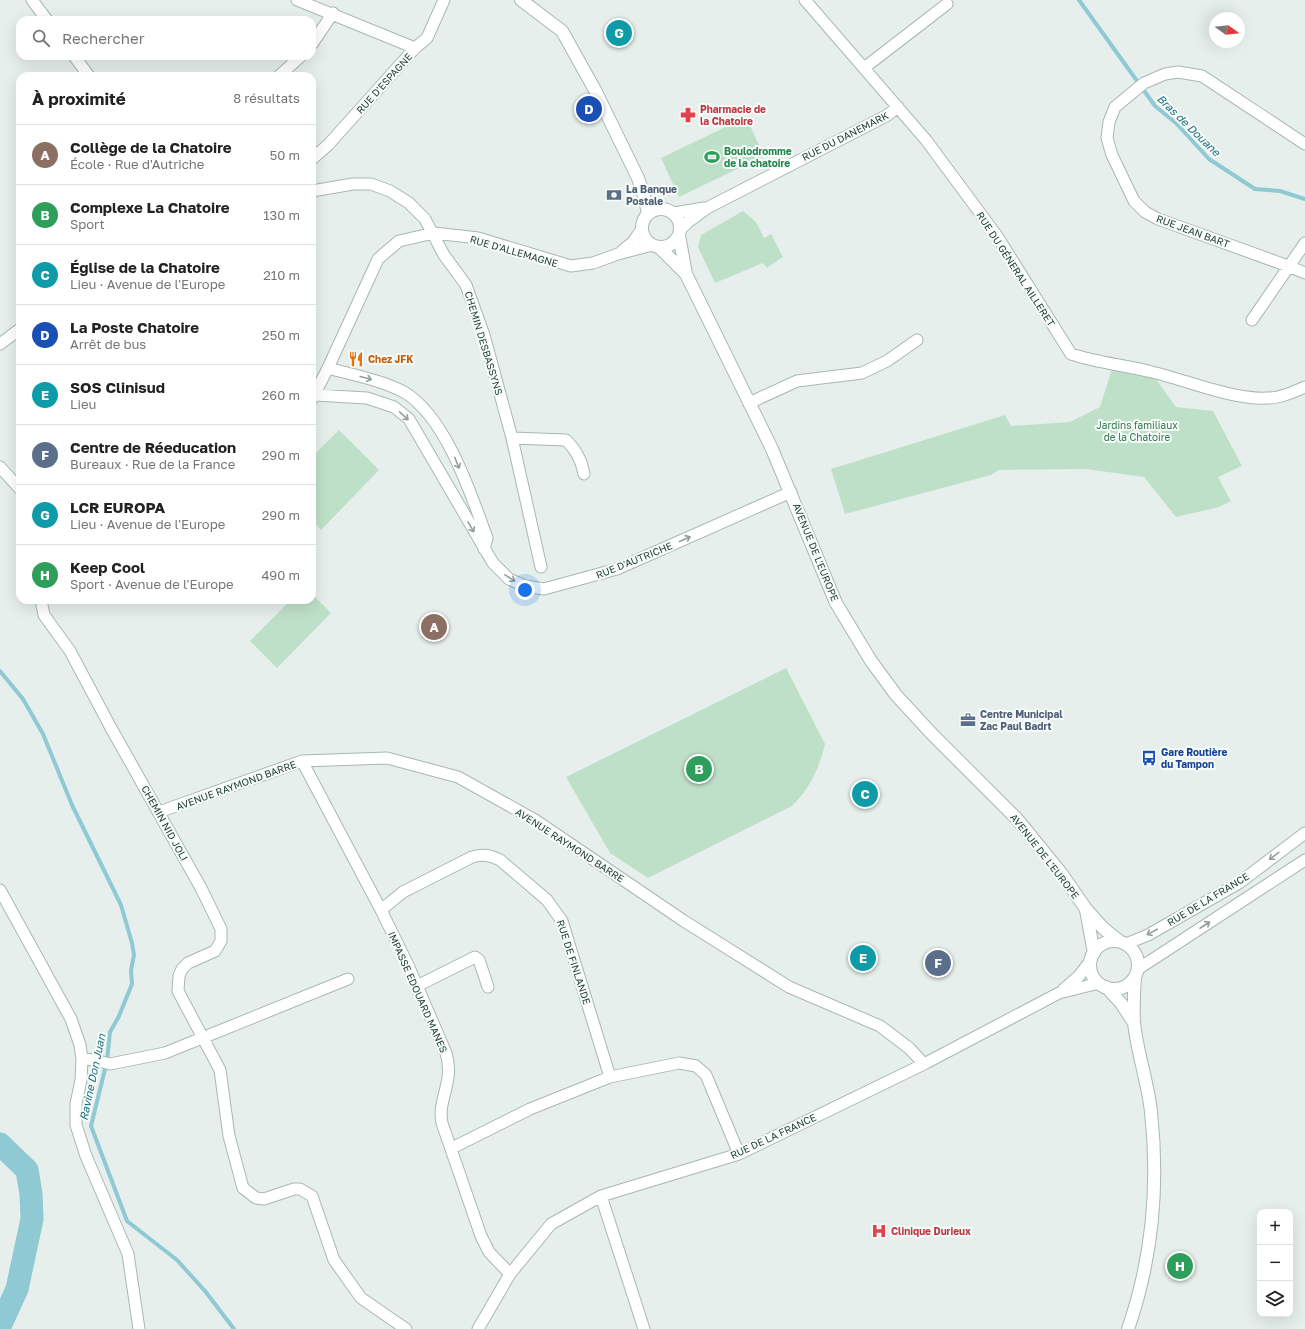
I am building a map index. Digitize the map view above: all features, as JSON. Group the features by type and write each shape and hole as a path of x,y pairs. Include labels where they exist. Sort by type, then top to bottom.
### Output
{"street":[{"path":"32,0 44,16"},
{"path":"297,0 333,13 415,48"},
{"name":"RUE D'ESPAGNE","path":"316,155 328,146 415,48 427,38 444,0"},
{"path":"521,0 562,31 595,90 638,178 648,213"},
{"name":"RUE DU GÉNERAL AILLERET","path":"805,0 926,140 987,222 1071,354 1100,363 1150,371 1242,396 1267,398 1278,397 1305,387"},
{"path":"864,68 947,4"},
{"path":"316,38 333,13"},
{"path":"77,60 86,72"},
{"path":"284,72 297,60"},
{"name":"RUE JEAN BART","path":"1305,144 1202,76 1178,72 1165,74 1144,83 1115,108 1109,122 1107,138 1110,149 1134,201 1145,212 1158,219 1288,266 1305,274"},
{"name":"RUE DU DANEMARK","path":"680,233 688,222 707,208 886,116 898,107"},
{"path":"638,178 657,203 670,211 679,221 680,233 669,246 656,246 643,236 643,220 648,213 656,209 670,211"},
{"name":"CHEMIN DESBASSYNS","path":"316,190 353,184 371,184 390,191 409,203 425,219 434,233 444,255 466,285 474,304 512,438 541,567"},
{"name":"RUE DU DANEMARK","path":"670,211 707,208"},
{"name":"RUE D'ALLEMAGNE","path":"618,254 633,242 642,229"},
{"name":"RUE D'ALLEMAGNE","path":"316,391 378,259 399,241 434,233 478,238 572,266 593,263 618,254 656,246"},
{"name":"AVENUE DE L'EUROPE","path":"680,233 686,274 791,492 812,550 836,603 871,661 896,695 931,733 1018,820 1061,873 1086,909 1104,928 1122,942"},
{"path":"1252,320 1305,243"},
{"name":"AVENUE DE L'EUROPE","path":"656,246 686,274"},
{"path":"0,344 16,332"},
{"path":"749,403 796,381 862,372 881,364 917,340"},
{"path":"328,368 376,381 404,393 426,411 439,428 451,449 487,538 484,550"},
{"name":"RUE D'AUTRICHE","path":"316,397 367,398 394,407 409,419 484,550 493,563 509,579 525,586 544,589 617,569 791,492"},
{"path":"512,438 566,440 575,450 581,461 584,474"},
{"path":"0,467 16,485"},
{"name":"CHEMIN NID JOLI","path":"42,604 44,615 70,651 111,728 160,812 201,888 221,929 221,941 219,947 215,951 188,963 182,969 178,983 178,991 220,1070 229,1136 243,1188 256,1198 264,1199 294,1189 300,1189 312,1196 334,1260 362,1298 406,1329"},
{"name":"AVENUE RAYMOND BARRE","path":"160,812 302,761 387,758 458,777 535,820 684,921 789,987 880,1026 909,1048 924,1064"},
{"name":"IMPASSE EDOUARD MANES","path":"302,761 381,910 417,986 450,1064 450,1074 441,1117 481,1236 489,1252 510,1274"},
{"name":"RUE DE LA FRANCE","path":"1122,942 1148,935 1239,883 1305,833"},
{"name":"RUE DE FINLANDE","path":"381,910 403,892 472,857 487,855 500,860 547,900 562,921 610,1077"},
{"name":"RUE DE LA FRANCE","path":"1136,973 1305,860"},
{"path":"0,890 71,1020 80,1044 82,1059 75,1114 76,1124 86,1156 128,1254 139,1329"},
{"name":"AVENUE DE L'EUROPE","path":"1086,909 1092,957"},
{"path":"1128,1329 1146,1257 1153,1216 1154,1174 1151,1113 1134,1024 1133,999 1136,973 1136,955 1122,942 1104,943 1092,957 1092,972 1102,985 1121,1003 1134,1024"},
{"path":"417,986 475,957 478,960 488,987"},
{"name":"RUE DE LA FRANCE","path":"478,1329 510,1274 551,1224 601,1196 739,1154 924,1064 1059,993 1079,976 1092,957"},
{"path":"1102,985 1119,988 1125,986 1136,973"},
{"path":"82,1059 95,1060 110,1064 165,1053 203,1036 215,1033 348,979"},
{"name":"RUE DE LA FRANCE","path":"1059,993 1102,985"},
{"path":"452,1148 530,1109 610,1077 679,1063 696,1066 706,1075 739,1154"},
{"path":"601,1196 644,1329"}],"green space":[{"name":"Boulodromme de la chatoire","path":"746,117 764,156 679,197 661,158"},
{"path":"743,211 756,222 764,238 771,234 783,257 767,268 763,263 715,283 698,247 701,235"},
{"name":"Jardins familiaux de la Chatoire","path":"1112,369 1153,375 1176,407 1213,411 1242,466 1218,477 1231,501 1219,507 1176,517 1144,477 1086,469 999,470 991,475 845,514 831,469 1005,415 1011,426 1070,422 1100,407"},
{"path":"339,430 379,470 321,530 316,524 316,453"},
{"path":"316,598 331,613 277,668 250,641 287,604 316,604"},
{"path":"786,668 825,744 820,762 813,778 792,806 648,878 610,853 566,777"}],"waterway":[{"name":"Bras de Douane","path":"1079,0 1155,106 1176,123 1209,159 1255,189 1280,191 1305,199"},
{"name":"Ravine Don Juan","path":"0,671 23,699 43,734 72,805 121,905 132,943 134,955 131,970 132,984 119,1016 110,1032 107,1061 91,1126 127,1221 177,1260 205,1291 234,1329"},
{"path":"0,1144 27,1170 31,1194 32,1219 17,1289 0,1326"}],"place":[{"name":"LCR EUROPA","path":"619,33"},
{"name":"La Poste Chatoire","path":"589,109"},
{"name":"Pharmacie de la Chatoire","path":"688,115"},
{"name":"Boulodromme de la chatoire","path":"712,157"},
{"name":"La Banque Postale","path":"614,195"},
{"name":"Chez JFK","path":"356,359"},
{"name":"Collège de la Chatoire","path":"434,627"},
{"name":"Centre Municipal Zac Paul Badrt","path":"968,720"},
{"name":"Gare Routière du Tampon","path":"1149,758"},
{"name":"Complexe La Chatoire","path":"699,769"},
{"name":"Église de la Chatoire","path":"865,794"},
{"name":"SOS Clinisud","path":"863,958"},
{"name":"Centre de Réeducation","path":"938,963"},
{"name":"Clinique Durieux","path":"879,1231"},
{"name":"Keep Cool","path":"1180,1266"}]}
